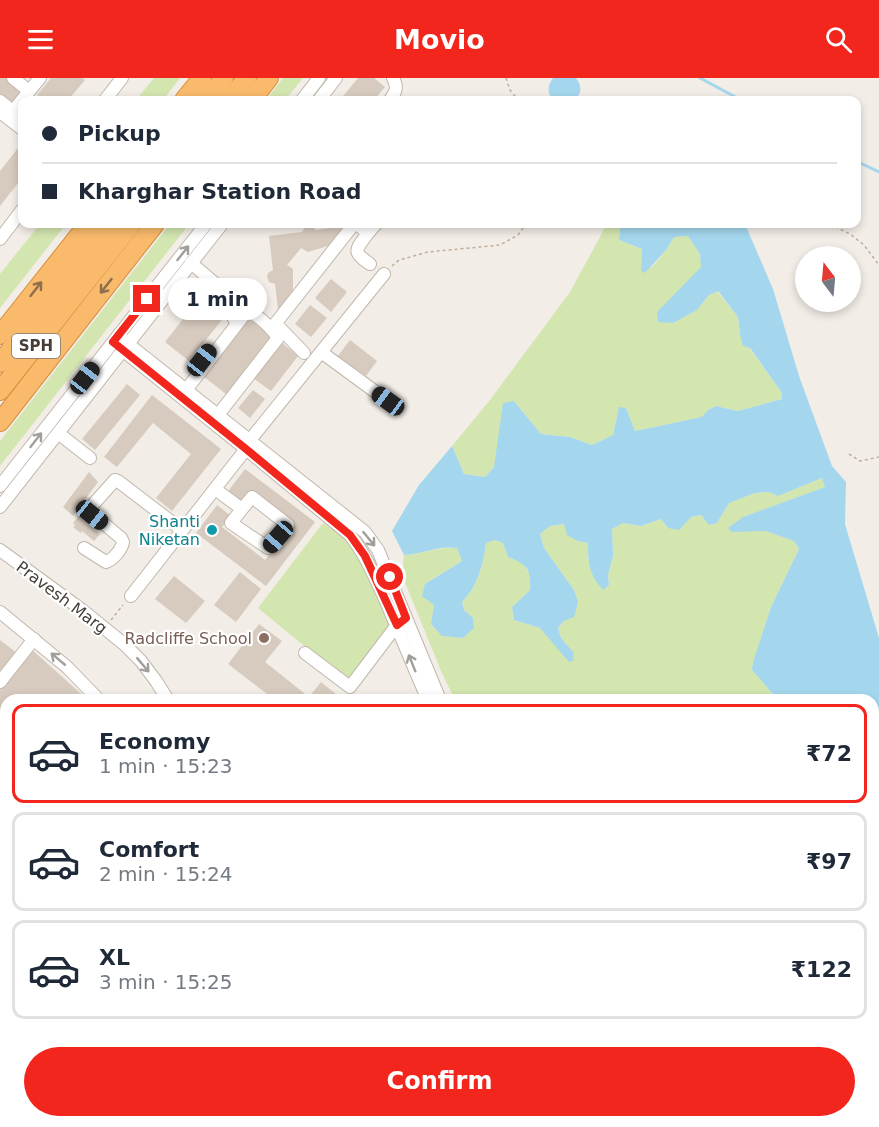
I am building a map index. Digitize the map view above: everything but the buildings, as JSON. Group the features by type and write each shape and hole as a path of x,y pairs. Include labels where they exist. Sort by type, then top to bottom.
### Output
{"highway":[{"path":"187,96 202,78"},
{"path":"210,96 224,78"},
{"path":"232,96 247,78"},
{"path":"255,96 269,78"},
{"path":"0,335 85,228"},
{"name":"SPH","path":"0,391 107,228"},
{"name":"SPH","path":"0,363 128,228"},
{"path":"0,422 152,228"}],"street":[{"path":"13,78 29,91"},
{"path":"25,96 40,78"},
{"path":"305,96 319,78"},
{"path":"322,96 336,78"},
{"path":"393,78 397,87 393,96"},
{"path":"107,96 118,79"},
{"path":"0,101 12,114"},
{"path":"2,231 18,214"},
{"path":"0,507 58,433 203,228"},
{"path":"0,486 219,228"},
{"path":"275,324 353,228"},
{"path":"370,264 358,256 357,248 372,228"},
{"path":"184,388 241,309 238,303 191,263"},
{"path":"130,596 384,274"},
{"path":"253,308 275,324 304,353"},
{"path":"184,388 244,315 253,314 261,320 278,338 218,415"},
{"path":"120,343 218,415 248,445"},
{"path":"120,343 248,445 350,535 401,622 437,694"},
{"path":"321,352 388,401"},
{"path":"58,433 90,458"},
{"path":"84,548 106,562 110,561 123,546 121,538 90,512 90,508 115,480 182,530"},
{"path":"215,489 242,509"},
{"path":"252,497 288,525 268,548 231,523 242,509 252,497"},
{"name":"Pravesh Marg","path":"0,550 124,644 141,661 164,694"},
{"path":"0,612 67,668 93,694"},
{"path":"305,654 350,687 401,622"},
{"path":"401,622 426,694"},
{"path":"0,682 34,639"}],"path":[{"path":"506,78 515,96"},
{"path":"384,274 399,260 428,252 500,245 518,235 523,228"},
{"path":"838,228 864,245 879,266"},
{"path":"849,454 860,461 879,457"},
{"path":"105,628 130,596"}],"green space":[{"path":"154,78 180,78 166,96 139,96"},
{"path":"283,78 303,78 288,96 269,96"},
{"path":"37,228 63,228 0,308 0,274"},
{"path":"167,228 186,228 0,466 0,441"},
{"path":"605,228 621,228 619,240 642,249 641,270 652,267 674,237 688,236 700,254 702,267 681,289 697,310 709,295 717,291 738,317 740,335 782,393 782,399 738,411 716,406 708,410 703,417 635,431 626,408 617,416 613,435 592,445 570,437 541,434 514,401 494,467 485,477 464,474 452,446 490,400 570,292"},
{"path":"822,478 826,487 743,517 766,531 794,541 799,549 771,607 753,663 752,670 773,694 452,694 402,575 404,555 457,548 462,561 425,584 434,605 431,625 443,636 463,638 474,627 473,618 464,610 462,602 468,596 479,575 486,543 495,540 503,543 508,557 522,562 530,575 530,590 512,607 514,620 540,628 573,653 561,638 558,628 564,621 574,590 544,548 540,534 550,526 564,524 578,541 588,543 588,560 609,585 608,575 613,556 612,529 623,523 641,526 661,519 668,528 691,517 701,515 709,525 717,523 729,503 755,493 769,492 778,496"},
{"path":"323,523 349,540 362,563 390,628 348,682 258,608"}],"water":[{"path":"553,78 576,78 580,89 579,95 551,96 548,89"},
{"path":"747,228 773,289 799,376 832,466 846,482 845,524 879,638 879,694 773,694 752,670 771,607 799,549 794,541 766,531 732,532 728,528 743,517 825,487 822,478 778,496 769,492 755,493 729,503 717,523 709,525 701,515 691,517 679,530 668,528 661,519 641,526 623,523 612,529 613,556 608,575 609,585 603,590 590,568 588,543 567,535 564,524 550,526 540,534 544,548 574,590 578,602 574,617 564,621 558,628 561,638 573,652 574,660 569,662 540,628 514,620 512,607 530,590 529,572 524,565 508,557 503,543 495,540 486,543 479,575 468,596 462,602 464,610 473,618 474,628 463,638 442,636 431,624 434,605 422,596 425,584 462,561 457,548 404,555 392,531 419,485 452,446 464,474 485,477 494,467 503,403 514,401 541,434 570,437 592,445 613,435 619,407 626,408 635,431 702,417 716,406 738,411 782,399 782,393 750,348 743,346 738,317 718,291 709,295 697,310 673,323 658,322 657,312 701,267 700,254 688,236 674,237 667,249 645,273 641,271 642,249 619,240 620,229"}],"waterway":[{"path":"700,78 734,96"},
{"path":"861,163 879,172"}],"place":[{"name":"Shanti Niketan","path":"212,530"},
{"name":"Radcliffe School","path":"264,638"}],"route":[{"path":"147,299 113,342 350,535 365,556 397,625 406,618 390,577"}]}
